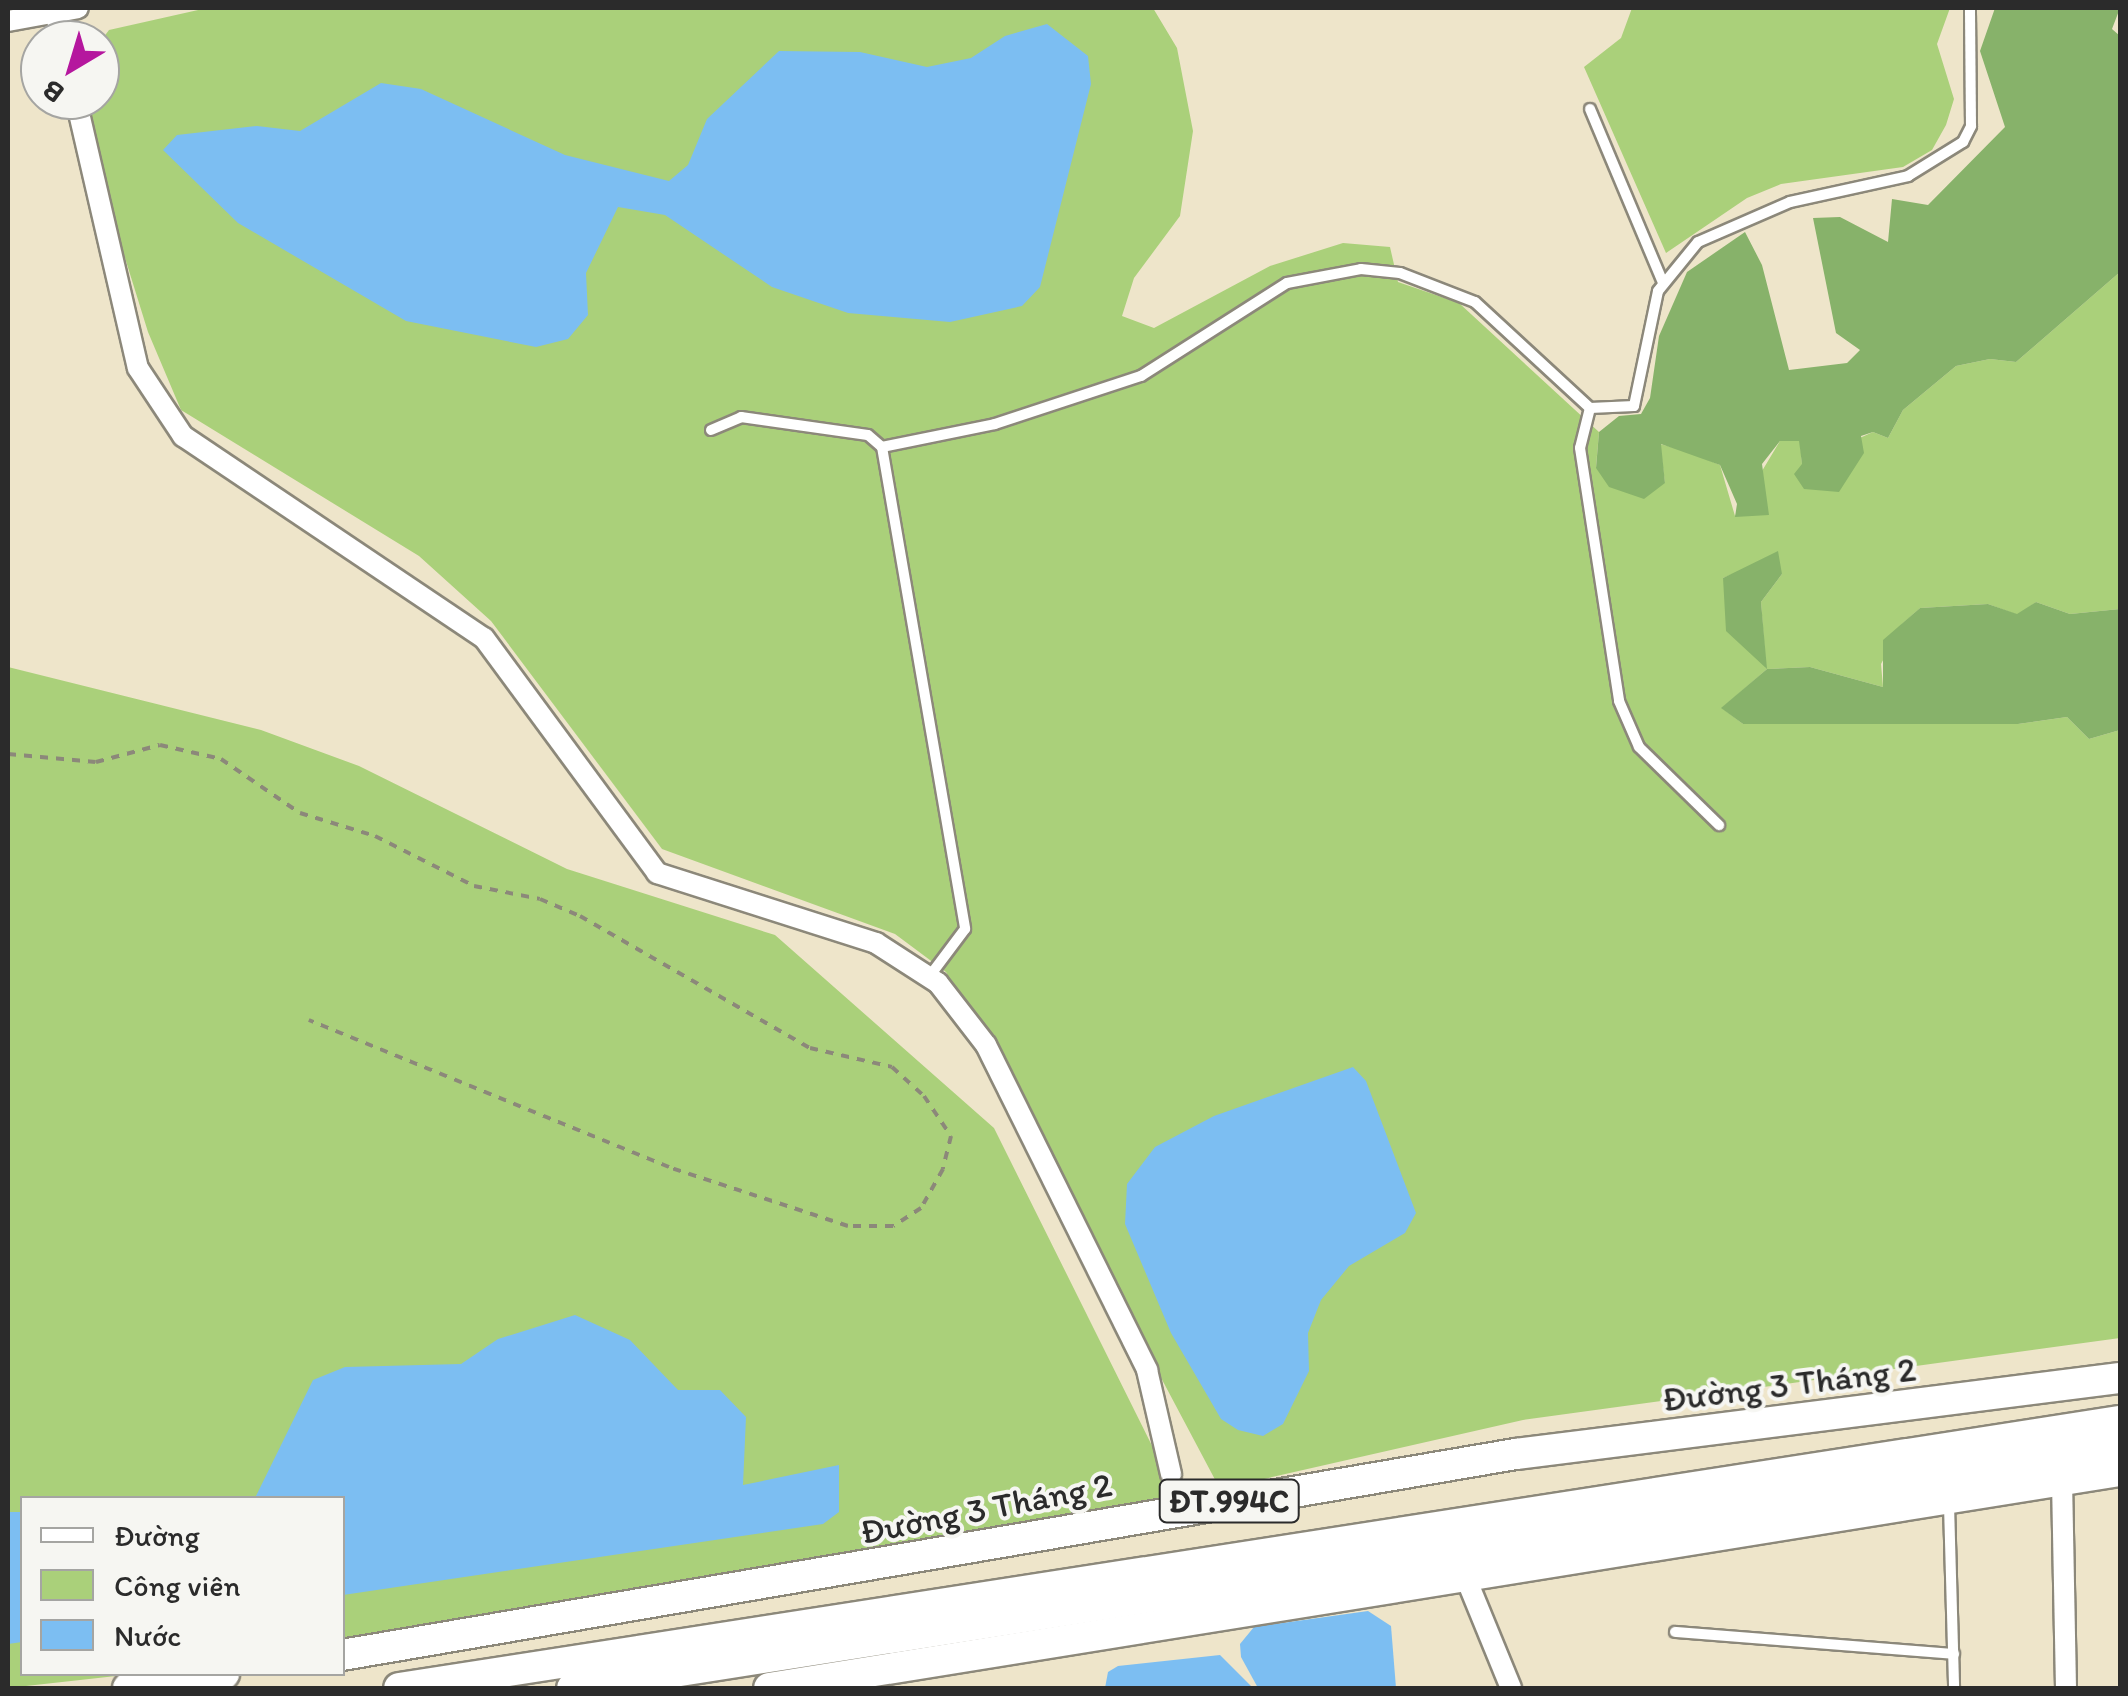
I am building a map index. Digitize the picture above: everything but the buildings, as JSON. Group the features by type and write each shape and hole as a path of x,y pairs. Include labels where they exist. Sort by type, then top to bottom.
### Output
{"main road":[{"name":"Đường 3 Tháng 2","path":"345,1653 1516,1454 2120,1378"},
{"name":"ĐT.994C","path":"400,1688 2120,1421"},
{"name":"ĐT.994C","path":"572,1688 1460,1544 2120,1445"},
{"path":"769,1688 2120,1472"},
{"path":"128,1688 210,1676"}],"street":[{"path":"8,21 78,8"},
{"path":"56,12 58,20"},
{"path":"81,120 138,368 183,436 484,638 657,873 876,943 929,978 986,1044 1139,1353 1171,1474"},
{"path":"2062,1480 2066,1688"},
{"path":"1460,1544 1462,1576 1510,1688"}],"lane":[{"path":"882,446 1028,416 1107,390 1141,376 1288,283 1361,269 1400,273 1475,302 1590,408 1634,406 1662,283 1698,242 1725,226 1790,202 1908,176 1963,142 1971,126 1970,8"},
{"path":"1590,109 1662,283"},
{"path":"1590,408 1580,448 1618,701 1648,758 1719,825"},
{"path":"712,430 740,417 868,435 882,446 965,929 929,978"},
{"path":"1949,1497 1954,1688"},
{"path":"1675,1632 1954,1654"}],"path":[{"path":"8,754 96,762 160,745 221,759 300,813 375,836 474,886 540,899 580,916 810,1048 892,1068 924,1096 951,1136 922,1208 893,1226 848,1226 670,1168 309,1020"}],"green space":[{"path":"207,8 1153,8 1177,48 1193,131 1180,216 1134,278 1122,316 1154,328 1270,266 1343,243 1390,247 1398,282 1459,303 1599,432 1596,467 1665,483 1660,444 1686,451 1720,465 1735,516 1780,441 1800,441 1802,464 1873,432 1888,438 1903,410 1956,366 1990,359 2016,362 2120,272 2120,609 2070,614 2036,602 2018,615 1988,604 1920,608 1902,624 1881,664 1883,687 1810,667 1767,669 1722,708 1743,724 2018,724 2067,717 2089,739 2120,730 2120,1338 1523,1420 1220,1489 946,972 895,934 662,849 491,621 419,556 181,410 148,332 82,120 120,120 120,28","holes":["1766,560 1782,574 1761,602 1766,668 1723,578"]},
{"path":"1632,8 1950,8 1937,44 1954,99 1946,125 1932,150 1903,167 1781,184 1747,198 1666,253 1584,67 1621,38"},
{"path":"1995,8 2120,8 2112,29 2120,36 2120,272 2016,362 1990,359 1956,366 1903,410 1888,438 1873,432 1861,436 1864,453 1839,492 1804,489 1794,474 1802,464 1799,441 1780,441 1762,464 1769,515 1735,517 1737,504 1720,465 1661,444 1665,483 1644,499 1609,487 1596,468 1599,432 1619,416 1641,414 1650,398 1659,336 1687,272 1745,232 1762,265 1789,370 1847,363 1860,350 1836,333 1813,218 1840,217 1888,242 1892,199 1928,205 2005,127 1980,51"},
{"path":"1778,551 1782,574 1761,602 1767,669 1726,631 1723,578"},
{"path":"2036,602 2070,614 2120,609 2120,730 2089,739 2067,717 2018,724 1743,724 1721,708 1767,669 1810,667 1883,687 1883,640 1920,608 1988,604 2017,614"},
{"path":"8,667 261,730 359,766 567,869 775,935 994,1128 1181,1504 345,1640 345,1496 20,1496 20,1676 116,1676 8,1688"}],"water":[{"path":"1047,24 1088,56 1091,84 1040,287 1022,306 950,322 848,313 772,287 665,215 618,207 586,273 588,315 568,339 536,347 406,321 238,223 163,150 177,135 257,126 300,131 381,83 421,89 565,155 669,181 688,165 707,119 779,51 860,52 927,67 971,58 1005,36"},
{"path":"1353,1067 1366,1081 1416,1213 1405,1233 1349,1266 1321,1300 1308,1333 1309,1371 1283,1424 1263,1436 1238,1430 1221,1419 1171,1333 1125,1224 1127,1184 1155,1147 1214,1116"},
{"path":"575,1315 630,1340 678,1390 720,1390 746,1417 743,1485 839,1465 839,1512 823,1524 345,1595 345,1496 256,1496 313,1380 345,1367 461,1364 498,1339"},
{"path":"8,1512 20,1512 20,1642 8,1644"},
{"path":"1368,1611 1391,1626 1396,1688 1258,1688 1241,1657 1240,1644 1254,1627"},
{"path":"1220,1655 1253,1688 1105,1688 1108,1672 1118,1666"}]}
